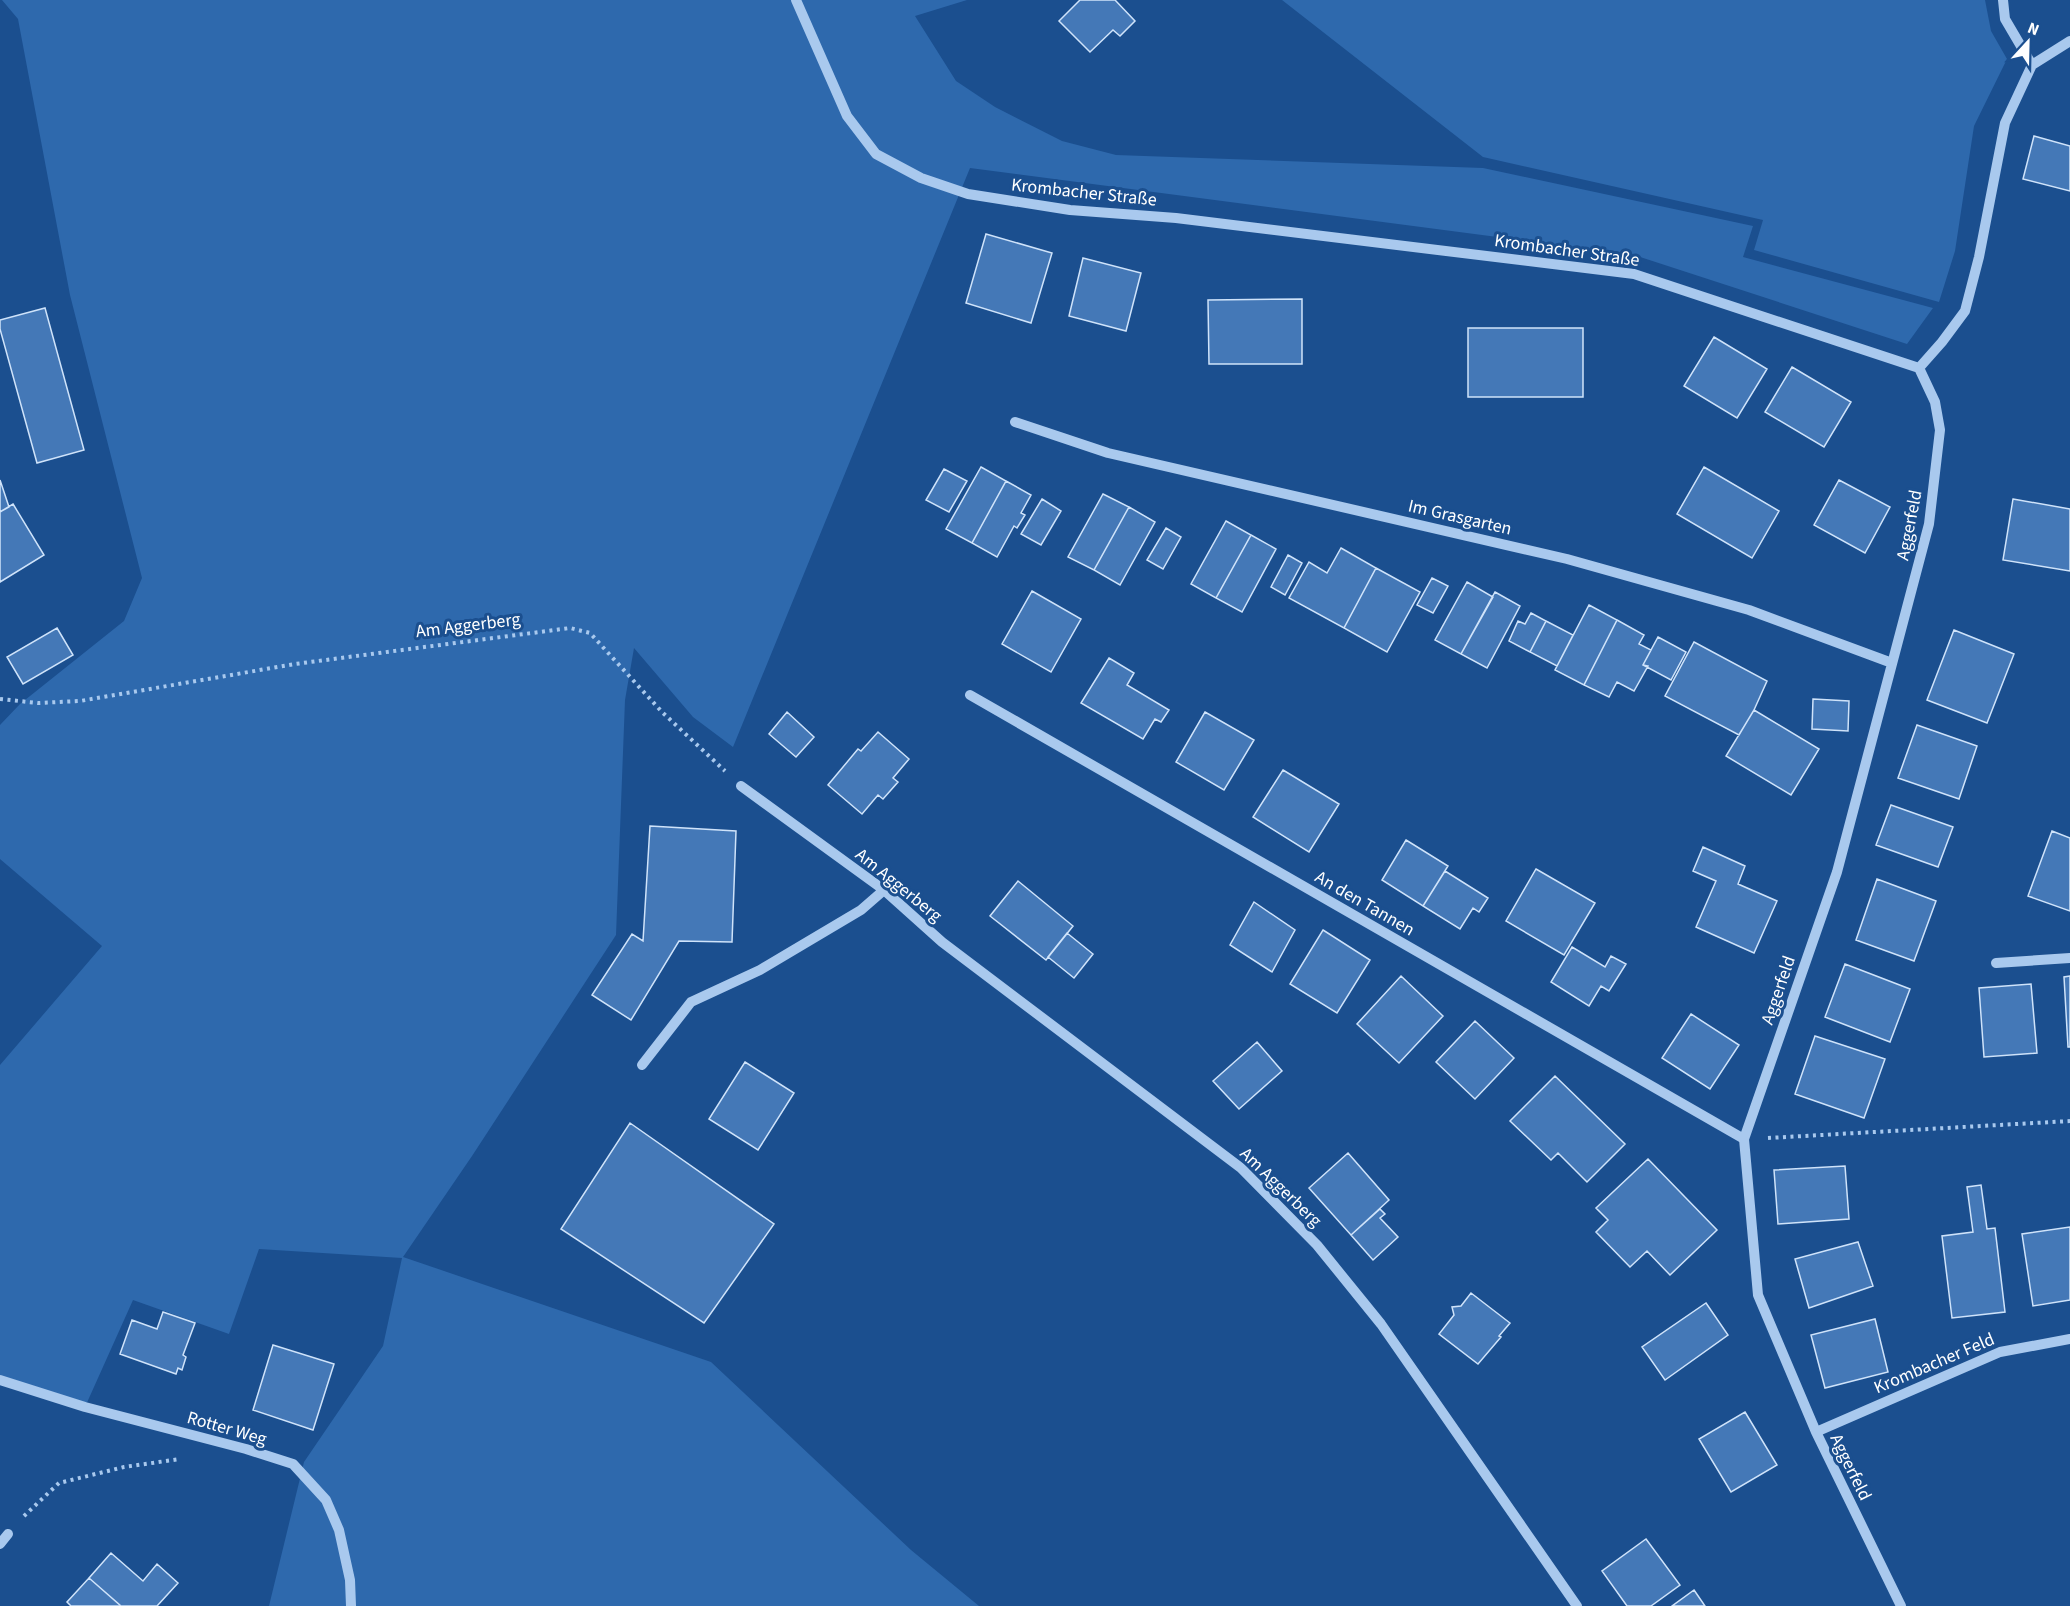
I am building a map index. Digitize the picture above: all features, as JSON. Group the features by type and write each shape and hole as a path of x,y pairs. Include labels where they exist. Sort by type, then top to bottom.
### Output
{"street":[{"name":"Krombacher Straße","path":"796,0 847,116 876,154 921,178 968,194 1070,210 1176,218 1634,273 1919,368"},
{"path":"2003,0 2005,18 2032,65"},
{"path":"1919,368 1965,311 1979,257 2005,123 2032,65 2070,40"},
{"name":"Aggerfeld","path":"1901,1606 1816,1432 1758,1295 1744,1139 1837,872 1929,524 1940,430 1935,402 1919,368"},
{"name":"Im Grasgarten","path":"1015,422 1108,453 1567,559 1749,610 1892,663"},
{"name":"An den Tannen","path":"970,695 1744,1139"},
{"name":"Am Aggerberg","path":"741,786 884,890 942,942 1241,1167 1317,1245 1381,1324 1577,1606"},
{"path":"642,1065 690,1002 760,970 861,910 884,890"},
{"path":"1996,963 2070,958"},
{"name":"Krombacher Feld","path":"1816,1432 2000,1352 2070,1339"},
{"name":"Rotter Weg","path":"0,1380 85,1407 236,1446 293,1464 326,1500 339,1530 350,1580 351,1606"},
{"path":"0,1544 8,1534"}],"path":[{"name":"Am Aggerberg","path":"0,699 38,703 80,701 295,664 570,628 590,633 662,712 741,786"},
{"path":"1744,1139 2070,1121"},
{"path":"8,1534 59,1483 123,1467 190,1457"}],"shaded area":[{"path":"2,0 967,0 915,16 956,81 995,107 1062,141 1116,155 1483,168 1753,226 1743,257 1933,308 1907,344 1634,255 970,168 733,747 693,717 634,648 625,700 616,935 472,1156 403,1257 711,1362 911,1550 979,1606 269,1606 304,1462 383,1346 402,1258 259,1249 229,1334 133,1300 85,1407 0,1380 0,1065 102,946 0,859 0,725 20,704 124,621 142,578 70,295 18,19"},
{"path":"1282,0 1985,0 1991,31 2007,59 1974,126 1955,251 1939,302 1754,250 1763,220 1483,157"}],"building":[{"path":"1080,0 1115,0 1135,21 1120,36 1113,30 1090,52 1059,21"},
{"path":"2034,136 2070,146 2070,191 2023,179"},
{"path":"986,234 1052,253 1031,323 966,303"},
{"path":"1083,258 1141,273 1126,331 1069,316"},
{"path":"1302,299 1302,364 1209,364 1208,300"},
{"path":"45,308 84,450 37,463 0,329 0,320"},
{"path":"1468,328 1583,328 1583,397 1468,397"},
{"path":"1714,337 1767,369 1737,418 1684,386"},
{"path":"1792,367 1851,402 1824,447 1765,412"},
{"path":"981,467 1006,481 972,543 946,529"},
{"path":"1704,467 1779,511 1752,558 1677,514"},
{"path":"944,469 967,481 949,512 926,500"},
{"path":"0,480 9,507 0,512"},
{"path":"1839,480 1890,507 1865,553 1814,525"},
{"path":"1006,481 1031,495 1021,513 1025,515 1017,528 1014,526 997,557 972,543"},
{"path":"1103,494 1129,507 1094,570 1068,557"},
{"path":"1042,499 1061,511 1041,545 1021,534"},
{"path":"2013,499 2070,509 2070,571 2003,560"},
{"path":"13,504 44,555 0,582 0,512"},
{"path":"1129,507 1155,522 1120,585 1094,570"},
{"path":"1226,521 1251,535 1216,598 1191,584"},
{"path":"1166,528 1181,537 1163,569 1147,560"},
{"path":"1251,535 1276,549 1242,612 1216,598"},
{"path":"1341,548 1376,568 1344,628 1289,598 1309,562 1327,573"},
{"path":"1288,555 1302,563 1285,595 1271,587"},
{"path":"1376,568 1420,592 1387,652 1344,628"},
{"path":"1432,578 1448,586 1433,613 1417,605"},
{"path":"1467,582 1493,597 1461,654 1435,640"},
{"path":"1032,591 1081,619 1051,672 1002,644"},
{"path":"1495,592 1520,606 1487,668 1461,654"},
{"path":"1589,605 1617,620 1584,685 1555,670"},
{"path":"1531,613 1546,621 1530,652 1509,641 1518,621 1525,624"},
{"path":"1617,620 1644,635 1639,644 1651,650 1643,665 1648,666 1634,691 1617,682 1609,697 1584,685"},
{"path":"1546,621 1573,635 1557,666 1530,652"},
{"path":"57,628 73,655 23,684 7,657"},
{"path":"1954,630 2014,654 1987,723 1927,700"},
{"path":"1658,637 1686,652 1671,680 1643,665"},
{"path":"1694,642 1767,681 1754,710 1739,735 1665,696"},
{"path":"1109,658 1134,673 1127,685 1169,710 1161,722 1155,719 1143,739 1081,703"},
{"path":"1813,699 1849,701 1848,731 1812,729"},
{"path":"1754,710 1819,749 1791,795 1726,756"},
{"path":"787,712 814,737 796,757 769,734"},
{"path":"1205,712 1254,740 1224,790 1176,762"},
{"path":"1917,725 1977,746 1959,799 1898,778"},
{"path":"878,732 909,759 893,778 898,782 883,799 878,795 862,814 828,785 858,749 861,751"},
{"path":"1283,770 1339,804 1309,852 1253,817"},
{"path":"1891,805 1953,827 1938,867 1876,845"},
{"path":"650,826 736,831 732,942 679,941 631,1020 592,995 632,934 643,941"},
{"path":"2052,831 2070,838 2070,911 2028,896"},
{"path":"1406,840 1448,866 1423,906 1382,880"},
{"path":"1703,847 1745,866 1738,884 1777,901 1754,953 1696,927 1716,881 1693,871"},
{"path":"1536,869 1595,903 1564,955 1506,921"},
{"path":"1445,871 1488,898 1479,912 1473,908 1460,929 1423,906"},
{"path":"1877,879 1936,901 1914,961 1856,940"},
{"path":"1018,881 1073,926 1046,960 990,916"},
{"path":"1254,902 1295,930 1272,972 1230,945"},
{"path":"1323,930 1370,960 1337,1013 1290,984"},
{"path":"1067,933 1093,954 1074,978 1048,957"},
{"path":"1572,947 1605,967 1611,956 1626,964 1609,991 1601,986 1589,1006 1551,982"},
{"path":"1845,964 1910,989 1890,1042 1825,1017"},
{"path":"1401,976 1443,1016 1399,1063 1357,1024"},
{"path":"2070,976 2070,1047 2068,1047 2064,977"},
{"path":"2031,984 2037,1053 1984,1057 1979,988"},
{"path":"1691,1014 1739,1045 1710,1089 1662,1058"},
{"path":"1475,1021 1514,1058 1475,1099 1436,1062"},
{"path":"1815,1036 1885,1059 1864,1118 1795,1094"},
{"path":"1257,1042 1282,1071 1239,1109 1213,1081"},
{"path":"745,1062 794,1093 758,1150 709,1119"},
{"path":"1555,1076 1625,1144 1587,1182 1558,1153 1551,1160 1510,1121"},
{"path":"630,1123 774,1224 704,1323 561,1229"},
{"path":"1348,1153 1389,1200 1351,1235 1309,1188"},
{"path":"1648,1159 1717,1230 1670,1275 1647,1251 1630,1267 1596,1232 1608,1220 1596,1208"},
{"path":"1845,1166 1849,1219 1778,1224 1774,1170"},
{"path":"1981,1185 1987,1229 1995,1228 2005,1312 1952,1318 1942,1236 1973,1232 1967,1187"},
{"path":"1380,1209 1385,1214 1380,1218 1398,1237 1373,1260 1351,1235"},
{"path":"2070,1227 2070,1300 2033,1306 2022,1234"},
{"path":"1858,1242 1873,1286 1809,1308 1795,1259"},
{"path":"1471,1293 1510,1323 1478,1364 1439,1334 1454,1315 1452,1307 1461,1306"},
{"path":"1706,1303 1728,1335 1665,1380 1642,1347"},
{"path":"163,1312 195,1323 183,1355 186,1357 182,1370 178,1368 176,1374 120,1354 132,1320 157,1329"},
{"path":"1875,1319 1888,1372 1825,1388 1811,1335"},
{"path":"273,1345 334,1364 313,1430 253,1410"},
{"path":"1745,1412 1777,1465 1731,1492 1699,1439"},
{"path":"1646,1539 1680,1585 1651,1606 1627,1606 1602,1571"},
{"path":"111,1553 143,1581 157,1564 178,1583 157,1606 121,1606 89,1578"},
{"path":"89,1578 121,1606 71,1606 67,1602"},
{"path":"1694,1590 1705,1606 1672,1606"}]}
